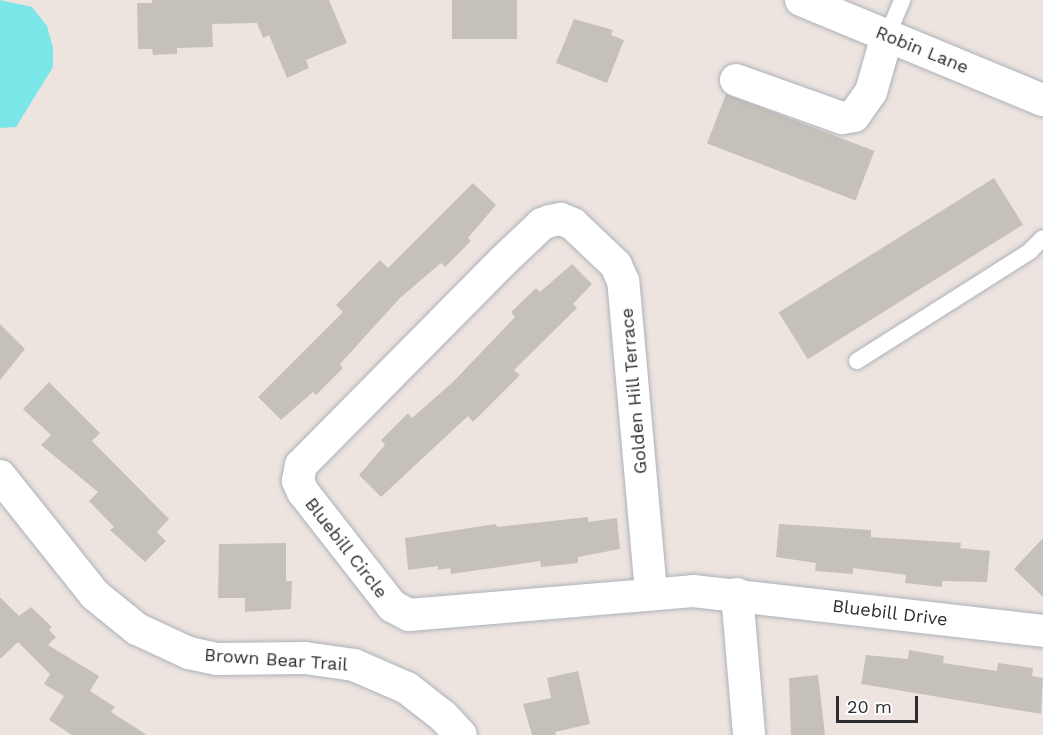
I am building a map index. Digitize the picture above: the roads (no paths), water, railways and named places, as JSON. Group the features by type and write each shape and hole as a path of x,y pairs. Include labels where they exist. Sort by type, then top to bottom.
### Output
{"street":[{"name":"Robin Lane","path":"801,0 1043,100"},
{"path":"736,80 842,118 854,116 872,92 887,36"},
{"name":"Bluebill Circle","path":"561,219 542,224 531,234 314,449 301,465 298,481 309,501 400,613 651,592 737,594"},
{"name":"Golden Hill Terrace","path":"561,219 573,224 596,244 616,265 623,281 651,592"},
{"name":"Brown Bear Trail","path":"0,476 95,595 137,629 180,649 217,659 305,658 363,668 424,699 460,735"},
{"path":"737,594 748,735"},
{"name":"Bluebill Drive","path":"737,594 1043,631"}],"lane":[{"path":"887,36 902,0"},
{"path":"857,361 1030,251 1043,238"}],"water":[{"path":"0,0 32,7 47,26 53,48 53,67 16,127 0,128"}]}
